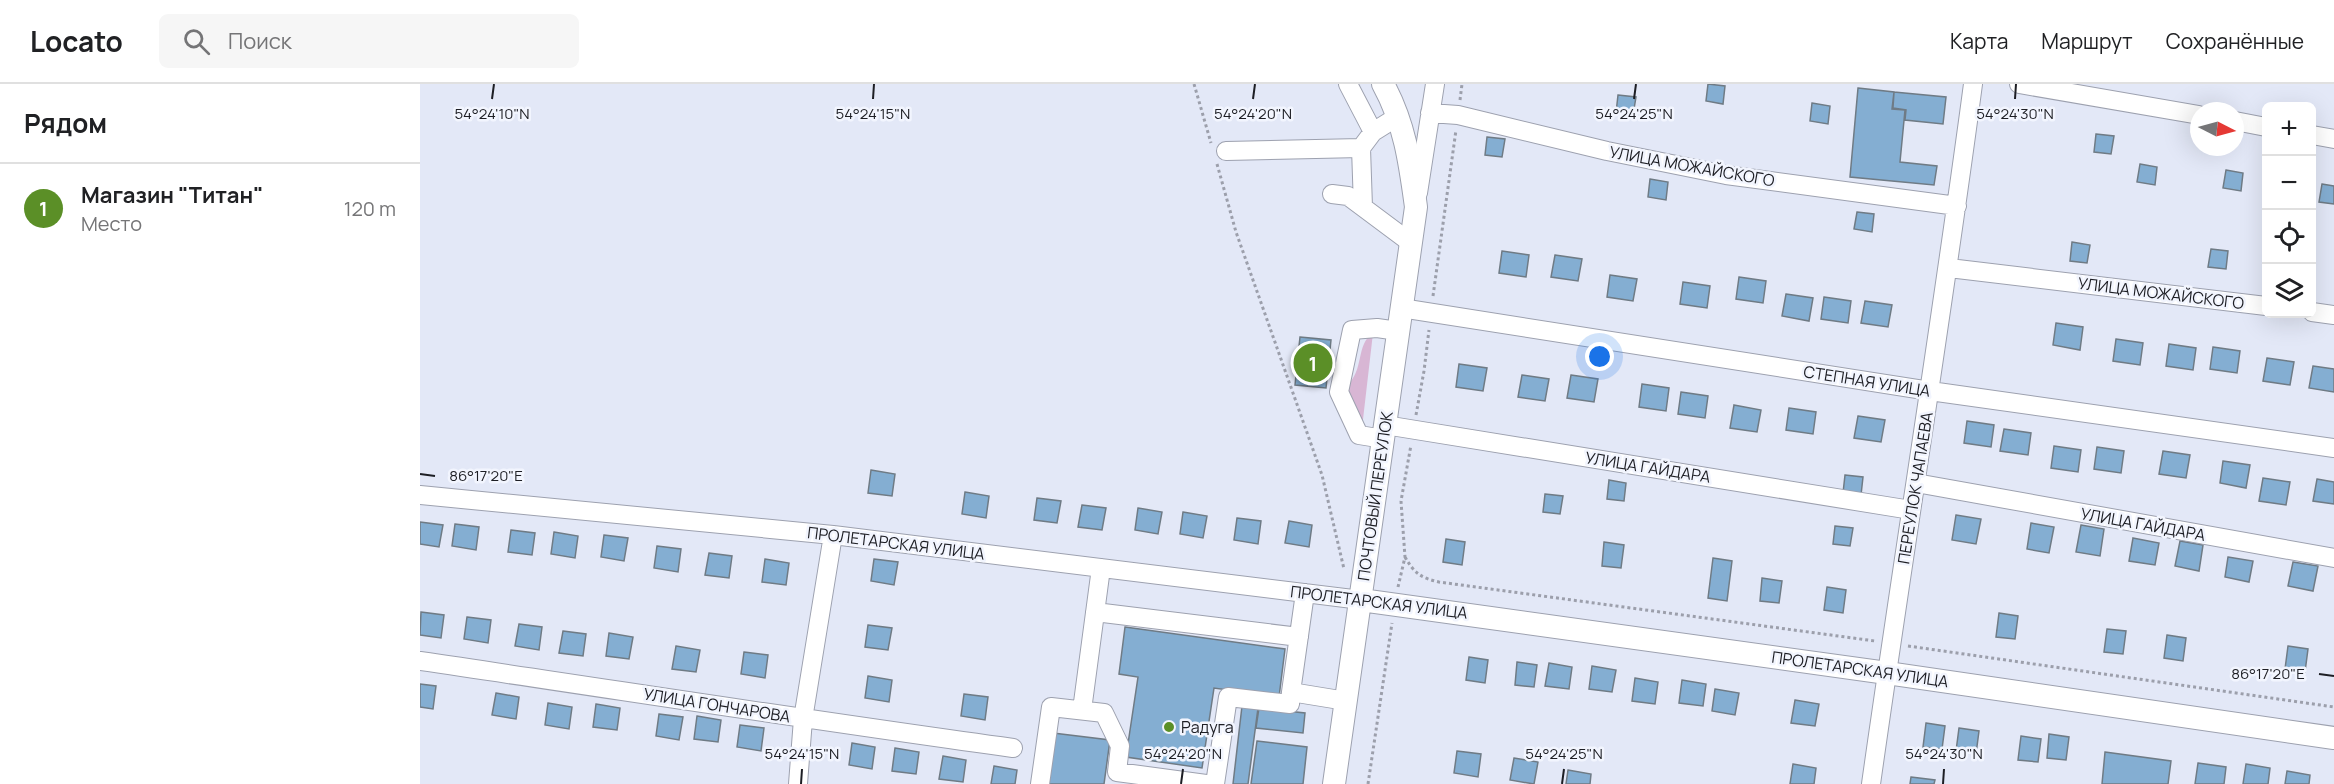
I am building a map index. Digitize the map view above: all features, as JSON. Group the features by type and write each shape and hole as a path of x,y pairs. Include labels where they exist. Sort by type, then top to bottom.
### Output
{"main road":[{"name":"ПОЧТОВЫЙ ПЕРЕУЛОК","path":"1334,784 1347,700 1356,599 1384,432 1416,207 1408,148 1383,84"},
{"name":"ПРОЛЕТАРСКАЯ УЛИЦА","path":"1356,599 2334,738"}],"street":[{"path":"1348,84 1373,132"},
{"path":"1416,207 1435,84"},
{"name":"ПЕРЕУЛОК ЧАПАЕВА","path":"1871,784 1890,643 1949,268 1973,84"},
{"path":"2019,84 2190,113"},
{"name":"УЛИЦА МОЖАЙСКОГО","path":"1430,113 1458,115 1607,151 1726,175 1957,206"},
{"path":"1363,207 1361,148 1373,132 1397,117"},
{"path":"2244,123 2262,126"},
{"path":"2316,136 2334,139"},
{"path":"1219,156 1361,148"},
{"path":"1332,194 1348,196 1411,243"},
{"name":"УЛИЦА МОЖАЙСКОГО","path":"1949,268 2262,306"},
{"name":"СТЕПНАЯ УЛИЦА","path":"1401,308 1930,392 2334,448"},
{"path":"2316,313 2334,315"},
{"name":"УЛИЦА ГАЙДАРА","path":"1398,331 1377,328 1352,330 1339,392 1359,435 1384,432 1911,510"},
{"name":"УЛИЦА ГАЙДАРА","path":"1916,483 2334,558"},
{"name":"ПРОЛЕТАРСКАЯ УЛИЦА","path":"420,495 833,535 1356,599"},
{"path":"798,784 804,719 833,535"},
{"path":"1082,710 1101,568"},
{"path":"1215,784 1228,697 1290,704 1305,593"},
{"path":"1095,612 1299,637"},
{"name":"УЛИЦА ГОНЧАРОВА","path":"420,661 1013,748"},
{"path":"1292,692 1347,700"},
{"path":"1040,784 1051,707 1104,713 1120,746 1117,778 1206,784"}],"path":[{"path":"1194,84 1219,156 1236,232 1322,476 1356,599"},
{"path":"1405,557 1412,571 1423,578 1439,582 1890,643 2334,707"}],"shaded area":[{"path":"1373,333 1362,428 1346,386 1356,373 1367,338"}],"building":[{"path":"1708,84 1725,86 1723,104 1706,101"},
{"path":"1858,88 1894,92 1892,109 1905,110 1900,162 1937,166 1934,185 1850,177"},
{"path":"1894,92 1946,97 1943,124 1905,120 1906,110 1893,108"},
{"path":"1618,95 1636,97 1633,115 1616,113"},
{"path":"1812,103 1830,106 1828,124 1810,121"},
{"path":"2096,134 2114,136 2111,154 2094,152"},
{"path":"1487,137 1505,139 1502,157 1485,155"},
{"path":"2140,164 2157,167 2155,185 2137,182"},
{"path":"2226,170 2243,173 2241,191 2223,188"},
{"path":"1650,179 1668,182 1666,200 1648,197"},
{"path":"2322,184 2334,186 2334,204 2319,202"},
{"path":"1857,212 1874,214 1872,232 1854,229"},
{"path":"2072,242 2090,245 2087,263 2070,261"},
{"path":"2211,249 2228,251 2226,269 2208,267"},
{"path":"1502,251 1529,255 1526,277 1499,273"},
{"path":"1555,255 1582,259 1578,281 1551,277"},
{"path":"1610,275 1637,279 1633,301 1607,297"},
{"path":"1739,277 1766,281 1763,303 1736,299"},
{"path":"1683,282 1710,286 1707,308 1680,304"},
{"path":"1786,294 1813,298 1809,321 1782,316"},
{"path":"1824,297 1851,301 1848,323 1821,319"},
{"path":"1865,301 1892,305 1888,327 1861,323"},
{"path":"2056,323 2083,327 2080,350 2053,345"},
{"path":"1300,337 1331,340 1326,388 1295,385"},
{"path":"2116,339 2143,343 2140,365 2113,361"},
{"path":"2169,344 2196,348 2193,370 2166,366"},
{"path":"2213,347 2240,351 2237,373 2210,369"},
{"path":"2267,358 2294,362 2290,385 2263,381"},
{"path":"1459,364 1487,368 1483,391 1456,387"},
{"path":"2313,366 2334,369 2334,392 2309,388"},
{"path":"1522,375 1549,379 1545,401 1518,397"},
{"path":"1571,375 1598,379 1594,402 1567,398"},
{"path":"1642,384 1669,388 1666,411 1639,407"},
{"path":"1681,392 1708,396 1705,418 1678,414"},
{"path":"1734,405 1761,410 1757,432 1730,428"},
{"path":"1789,408 1816,412 1813,434 1786,430"},
{"path":"1858,416 1885,420 1881,442 1854,438"},
{"path":"1967,421 1994,425 1991,447 1964,443"},
{"path":"2004,429 2031,433 2028,455 2000,451"},
{"path":"2054,446 2081,450 2078,472 2051,468"},
{"path":"2097,447 2124,451 2121,473 2094,469"},
{"path":"2163,451 2190,455 2186,478 2159,474"},
{"path":"2223,461 2250,465 2246,488 2220,483"},
{"path":"871,470 895,474 892,496 868,493"},
{"path":"1845,475 1863,477 1861,495 1843,493"},
{"path":"2263,478 2290,482 2286,505 2259,501"},
{"path":"2317,479 2334,482 2334,504 2313,501"},
{"path":"1609,480 1626,483 1624,501 1607,499"},
{"path":"965,492 989,496 986,518 962,514"},
{"path":"1545,494 1563,496 1560,514 1543,512"},
{"path":"1037,498 1061,501 1057,523 1034,520"},
{"path":"1082,505 1106,508 1102,530 1078,527"},
{"path":"1138,508 1162,512 1158,534 1135,530"},
{"path":"1183,512 1207,516 1203,538 1180,534"},
{"path":"1956,515 1981,519 1976,544 1952,540"},
{"path":"1237,518 1261,521 1258,544 1234,540"},
{"path":"1289,521 1312,525 1309,547 1285,543"},
{"path":"420,522 443,525 439,547 420,544"},
{"path":"2031,523 2054,527 2049,553 2027,549"},
{"path":"455,524 479,527 476,550 452,546"},
{"path":"2081,525 2104,529 2100,556 2076,552"},
{"path":"1835,526 1853,528 1850,546 1833,544"},
{"path":"511,530 535,533 532,555 508,552"},
{"path":"554,532 578,536 575,558 551,554"},
{"path":"604,535 628,538 624,561 601,557"},
{"path":"2133,538 2159,543 2155,565 2129,561"},
{"path":"1446,539 1465,542 1462,565 1443,562"},
{"path":"2180,541 2203,545 2199,571 2175,566"},
{"path":"1604,542 1624,545 1621,568 1602,566"},
{"path":"657,546 681,549 678,572 654,568"},
{"path":"709,553 732,556 729,578 705,575"},
{"path":"2228,557 2253,561 2249,582 2225,577"},
{"path":"1713,558 1732,561 1727,601 1708,598"},
{"path":"765,559 789,563 786,585 762,582"},
{"path":"874,559 898,562 894,585 871,581"},
{"path":"2293,562 2318,566 2313,591 2288,586"},
{"path":"1762,578 1782,581 1779,603 1760,601"},
{"path":"1827,587 1846,590 1843,613 1824,610"},
{"path":"421,612 444,615 441,638 420,635"},
{"path":"1999,613 2018,616 2015,639 1996,637"},
{"path":"467,617 491,620 488,643 464,639"},
{"path":"519,624 542,627 539,650 515,646"},
{"path":"868,625 892,628 888,650 865,647"},
{"name":"Радуга","path":"1125,627 1285,649 1279,697 1214,688 1202,768 1126,757 1138,677 1119,674"},
{"path":"2107,629 2126,631 2123,654 2104,652"},
{"path":"563,631 586,634 583,656 559,653"},
{"path":"609,633 633,637 629,659 606,656"},
{"path":"2167,635 2186,638 2183,661 2164,658"},
{"path":"676,646 700,650 696,672 672,669"},
{"path":"2288,646 2308,649 2305,672 2285,669"},
{"path":"744,652 768,655 765,678 741,674"},
{"path":"1469,657 1488,660 1485,683 1466,680"},
{"path":"1517,662 1537,665 1534,687 1515,685"},
{"path":"1549,663 1572,667 1569,689 1545,686"},
{"path":"1592,666 1616,670 1612,692 1589,689"},
{"path":"868,676 892,680 889,702 865,698"},
{"path":"1635,678 1658,682 1655,704 1632,701"},
{"path":"1682,680 1706,684 1703,706 1679,703"},
{"path":"420,684 436,686 433,709 420,707"},
{"path":"1715,689 1739,693 1735,715 1712,711"},
{"path":"496,693 519,697 516,719 492,715"},
{"path":"964,694 988,697 985,720 961,716"},
{"path":"1795,700 1819,704 1815,726 1791,723"},
{"path":"548,703 572,707 569,729 545,725"},
{"path":"596,704 620,708 617,730 593,727"},
{"path":"1242,706 1258,708 1248,784 1233,784"},
{"path":"1259,708 1305,713 1303,733 1256,728"},
{"path":"659,714 683,717 679,740 656,736"},
{"path":"697,716 721,720 718,742 694,739"},
{"path":"1926,723 1945,726 1942,749 1923,747"},
{"path":"740,725 764,728 761,751 737,747"},
{"path":"1959,728 1979,731 1976,754 1956,751"},
{"path":"1053,733 1110,740 1104,784 1046,784"},
{"path":"2049,734 2069,737 2066,760 2047,758"},
{"path":"2021,736 2041,739 2038,762 2018,760"},
{"path":"1257,741 1307,747 1303,784 1251,784"},
{"path":"852,743 875,747 872,769 849,765"},
{"path":"895,748 919,752 916,774 892,771"},
{"path":"1457,751 1481,754 1478,777 1454,773"},
{"path":"2105,752 2171,761 2168,784 2102,784"},
{"path":"943,756 966,760 963,782 939,779"},
{"path":"1514,758 1538,762 1534,784 1510,780"},
{"path":"2198,763 2226,767 2224,784 2195,784"},
{"path":"1793,764 1816,768 1814,784 1790,784"},
{"path":"2246,764 2270,768 2268,784 2243,784"},
{"path":"994,766 1017,770 1015,784 991,784"},
{"path":"1568,770 1591,774 1590,784 1566,784"},
{"path":"2287,771 2310,775 2309,784 2285,784"},
{"path":"1911,777 1935,780 1934,784 1910,784"}],"place":[{"name":"Магазин \"Титан\"","path":"1313,363"},
{"name":"Радуга","path":"1169,727"}]}
